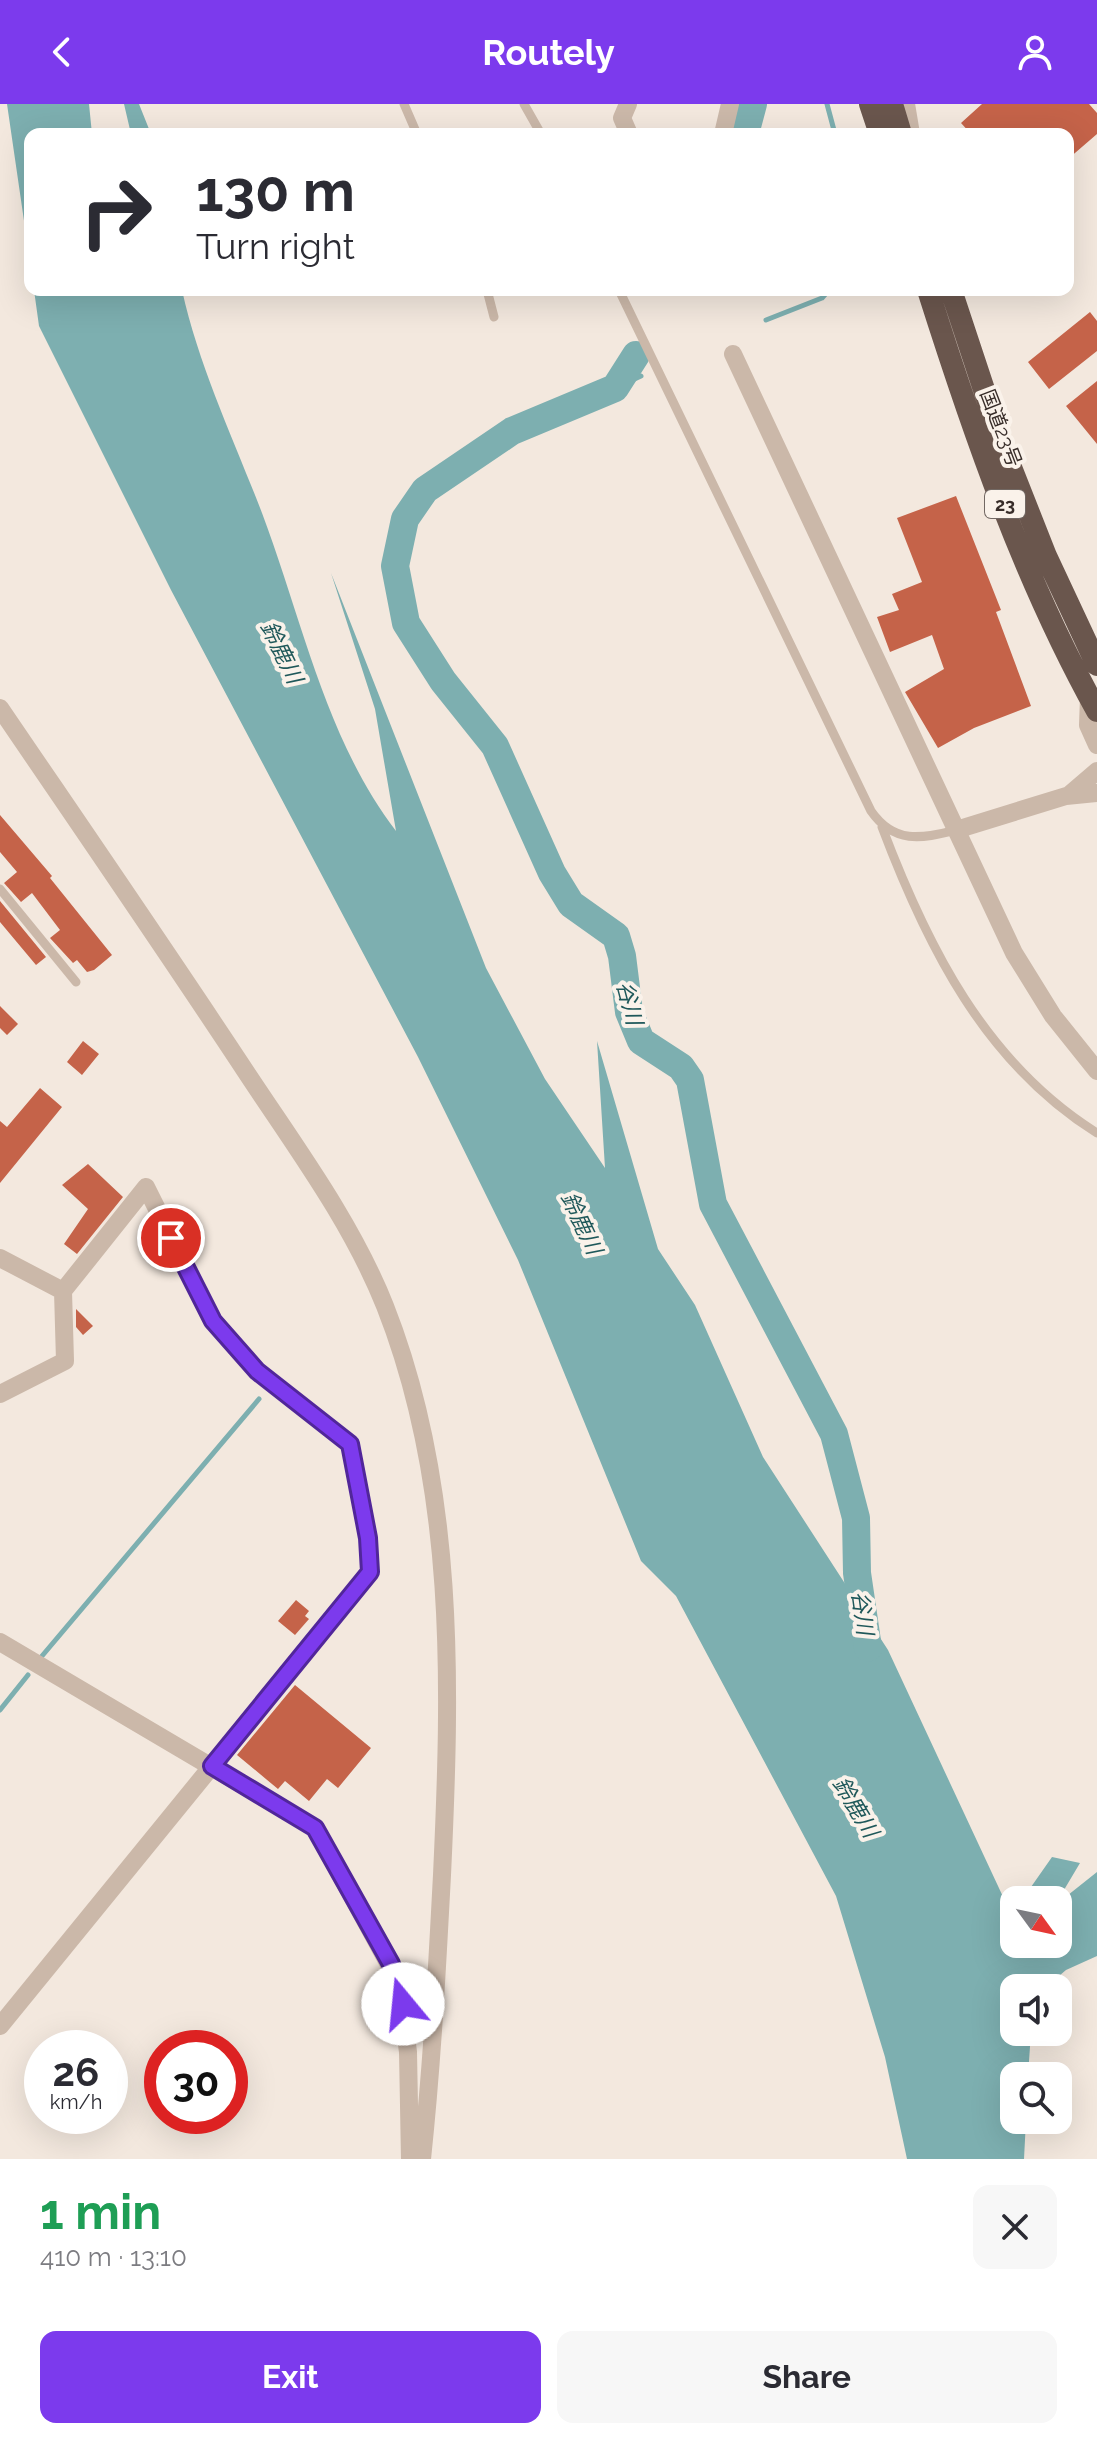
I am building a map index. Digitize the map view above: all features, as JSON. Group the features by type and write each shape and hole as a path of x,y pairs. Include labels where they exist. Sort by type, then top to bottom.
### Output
{"highway":[{"path":"870,104 878,128"},
{"path":"892,104 899,128"},
{"name":"国道23号","path":"930,296 957,381 1033,577 1093,704"},
{"name":"国道23号","path":"953,296 1003,447 1046,556 1097,665"}],"street":[{"path":"626,128 622,118 628,104"},
{"path":"724,128 730,104"},
{"path":"905,104 909,128"},
{"path":"733,354 1014,953 1053,1016 1097,1071"},
{"path":"1093,704 1088,725 1097,745"},
{"path":"0,708 172,959 337,1212 383,1302 405,1362 423,1425 438,1518 446,1669 445,1806 422,2159"},
{"path":"1066,796 1097,771"},
{"path":"956,830 1066,796 1097,793"},
{"path":"0,1394 65,1361 63,1291 146,1187 213,1321 257,1371 350,1444 368,1538 370,1572 0,2026"},
{"path":"0,1258 63,1291"},
{"path":"0,1642 315,1828 399,1983 406,2025 410,2159"}],"lane":[{"path":"404,104 414,128"},
{"path":"524,104 538,128"},
{"path":"489,296 494,317"},
{"path":"622,296 871,811 882,827 936,955 967,1008 1027,1076 1097,1133"},
{"path":"882,827 924,838 956,830"},
{"path":"0,889 76,982"}],"water":[{"path":"7,104 89,104 91,128 24,128 24,221"},
{"path":"124,104 139,104 149,128 130,128"},
{"name":"鈴鹿川","path":"35,296 183,296 207,375 262,513 318,678 351,758 396,831 375,709 331,573 486,968 545,1079 605,1168 597,1041 658,1249 695,1305 763,1457 888,1650 1000,1890 1000,1958 1072,1958 1072,1892 1097,1872 1097,1956 1061,1974 1000,1974 1000,2046 1030,2046 1029,2062 1000,2062 1000,2134 1025,2134 1024,2159 907,2159 885,2057 836,1896 676,1596 641,1561 518,1260 418,1057 171,590 39,326"},
{"path":"1052,1857 1080,1863 1066,1886 1032,1886"}],"building":[{"path":"982,104 1089,104 1097,113 1097,134 1074,154 1074,128 966,128 961,123"},
{"path":"1090,312 1097,321 1097,351 1049,389 1028,362"},
{"path":"1097,381 1097,444 1066,406"},
{"path":"956,496 1001,610 996,612 1031,706 974,728 938,748 905,692 944,669 932,635 890,652 877,617 899,610 892,594 922,582 897,518"},
{"path":"0,815 52,876 50,878 112,955 94,970 87,972 77,960 73,963 50,938 60,930 32,893 21,902 4,883 17,872 0,852"},
{"path":"0,901 46,957 36,965 0,922"},
{"path":"0,1006 18,1024 7,1035 0,1028"},
{"path":"83,1041 99,1054 82,1075 67,1062"},
{"path":"40,1088 62,1107 0,1183 0,1121 7,1127"},
{"path":"88,1164 123,1197 77,1254 64,1244 88,1209 62,1185"},
{"path":"76,1309 93,1326 83,1335 76,1327"},
{"path":"296,1600 309,1611 305,1616 309,1619 295,1635 278,1621"},
{"path":"295,1685 371,1748 338,1788 327,1779 309,1801 285,1781 278,1789 237,1755"}],"waterway":[{"name":"谷川","path":"747,128 753,104"},
{"path":"827,104 833,128"},
{"path":"766,320 824,296"},
{"name":"谷川","path":"636,355 615,388 512,431 425,490 405,519 395,566 406,623 443,681 495,746 552,873 571,904 616,936 622,956 629,1012 641,1041 681,1067 690,1080 713,1204 834,1434 856,1518 857,1573 868,1648"},
{"path":"615,388 641,376"},
{"path":"42,1656 259,1399"},
{"path":"0,1710 28,1675"}],"route":[{"path":"171,1238 213,1321 257,1371 350,1444 368,1538 370,1572 212,1766 315,1828 353,1902 391,1964 403,2004"}]}
